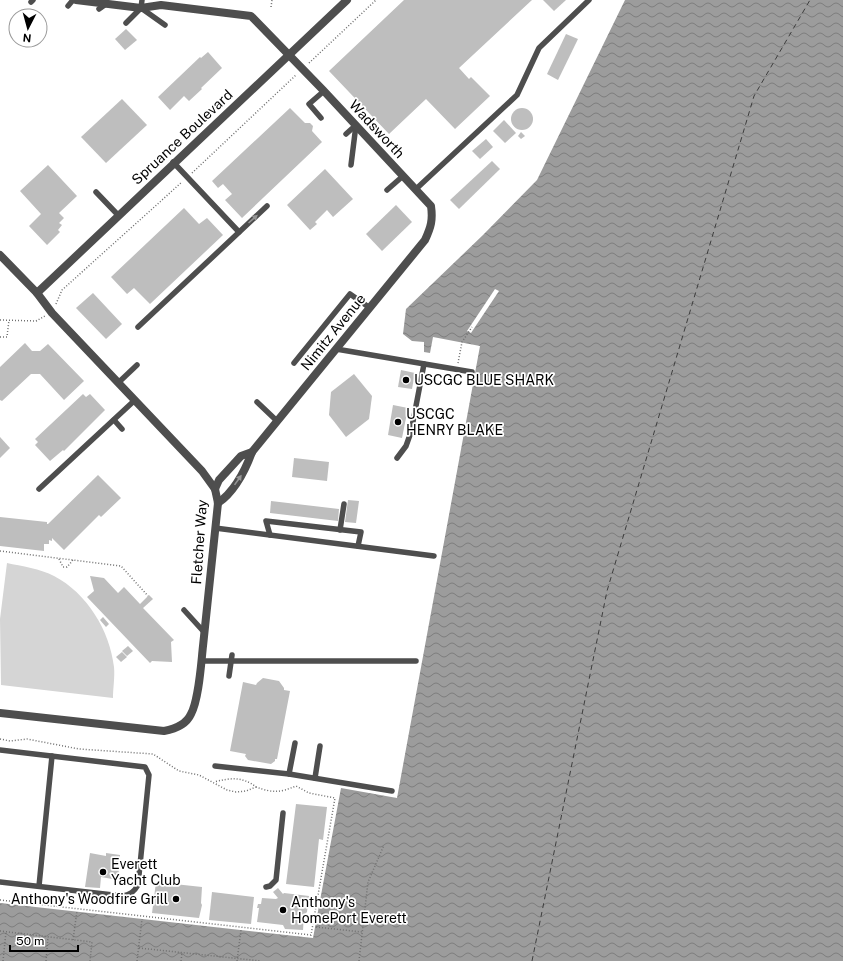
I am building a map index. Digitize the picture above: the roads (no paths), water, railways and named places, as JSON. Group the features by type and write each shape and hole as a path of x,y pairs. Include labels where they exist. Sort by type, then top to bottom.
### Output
{"street":[{"name":"Wadsworth","path":"75,0 102,6 142,4 161,5 251,16 324,90 431,206 431,227"},
{"name":"Spruance Boulevard","path":"37,293 347,0"},
{"name":"Nimitz Avenue","path":"218,503 225,498 245,470 252,452 425,240 431,227"},
{"name":"Fletcher Way","path":"0,255 37,293 52,313 202,470 216,489 218,503 195,704 191,716 182,726 173,730 164,731 0,713"},
{"name":"Nimitz Avenue","path":"216,489 219,480 241,456 252,452"}],"lane":[{"path":"68,6 75,0"},
{"path":"416,189 517,95 539,48 589,0"},
{"path":"126,23 142,4 165,25"},
{"path":"321,118 309,104 324,90"},
{"path":"346,134 356,125"},
{"path":"351,165 356,125"},
{"path":"174,162 238,232"},
{"path":"387,190 403,176"},
{"path":"96,192 118,215"},
{"path":"138,327 267,206"},
{"path":"294,363 350,294 370,308"},
{"path":"336,349 472,372"},
{"path":"397,458 406,446 411,432 424,364"},
{"path":"118,383 137,365"},
{"path":"39,489 135,400"},
{"path":"257,402 277,421"},
{"path":"114,420 122,430"},
{"path":"340,530 344,504"},
{"path":"270,535 266,521 361,532 358,546"},
{"path":"215,528 434,556"},
{"path":"184,610 204,632"},
{"path":"229,676 231,657"},
{"path":"201,661 231,657 416,661"},
{"path":"289,774 295,743"},
{"path":"314,778 320,746"},
{"path":"0,750 145,767 149,775 138,885 135,891 128,895 122,896 0,882"},
{"path":"39,886 52,756"},
{"path":"215,766 289,774 392,791"},
{"path":"266,887 270,886 276,880 283,813"}],"water":[{"path":"625,0 843,0 843,961 0,961 0,903 313,938 341,788 397,798 480,346 433,337 430,353 424,352 424,342 412,341 403,334 406,309 483,235 537,180"}],"place":[{"name":"USCGC BLUE SHARK","path":"406,380"},
{"name":"USCGC HENRY BLAKE","path":"398,422"},
{"name":"Everett Yacht Club","path":"103,872"},
{"name":"Anthony's Woodfire Grill","path":"176,899"},
{"name":"Anthony's HomePort Everett","path":"283,910"}]}
